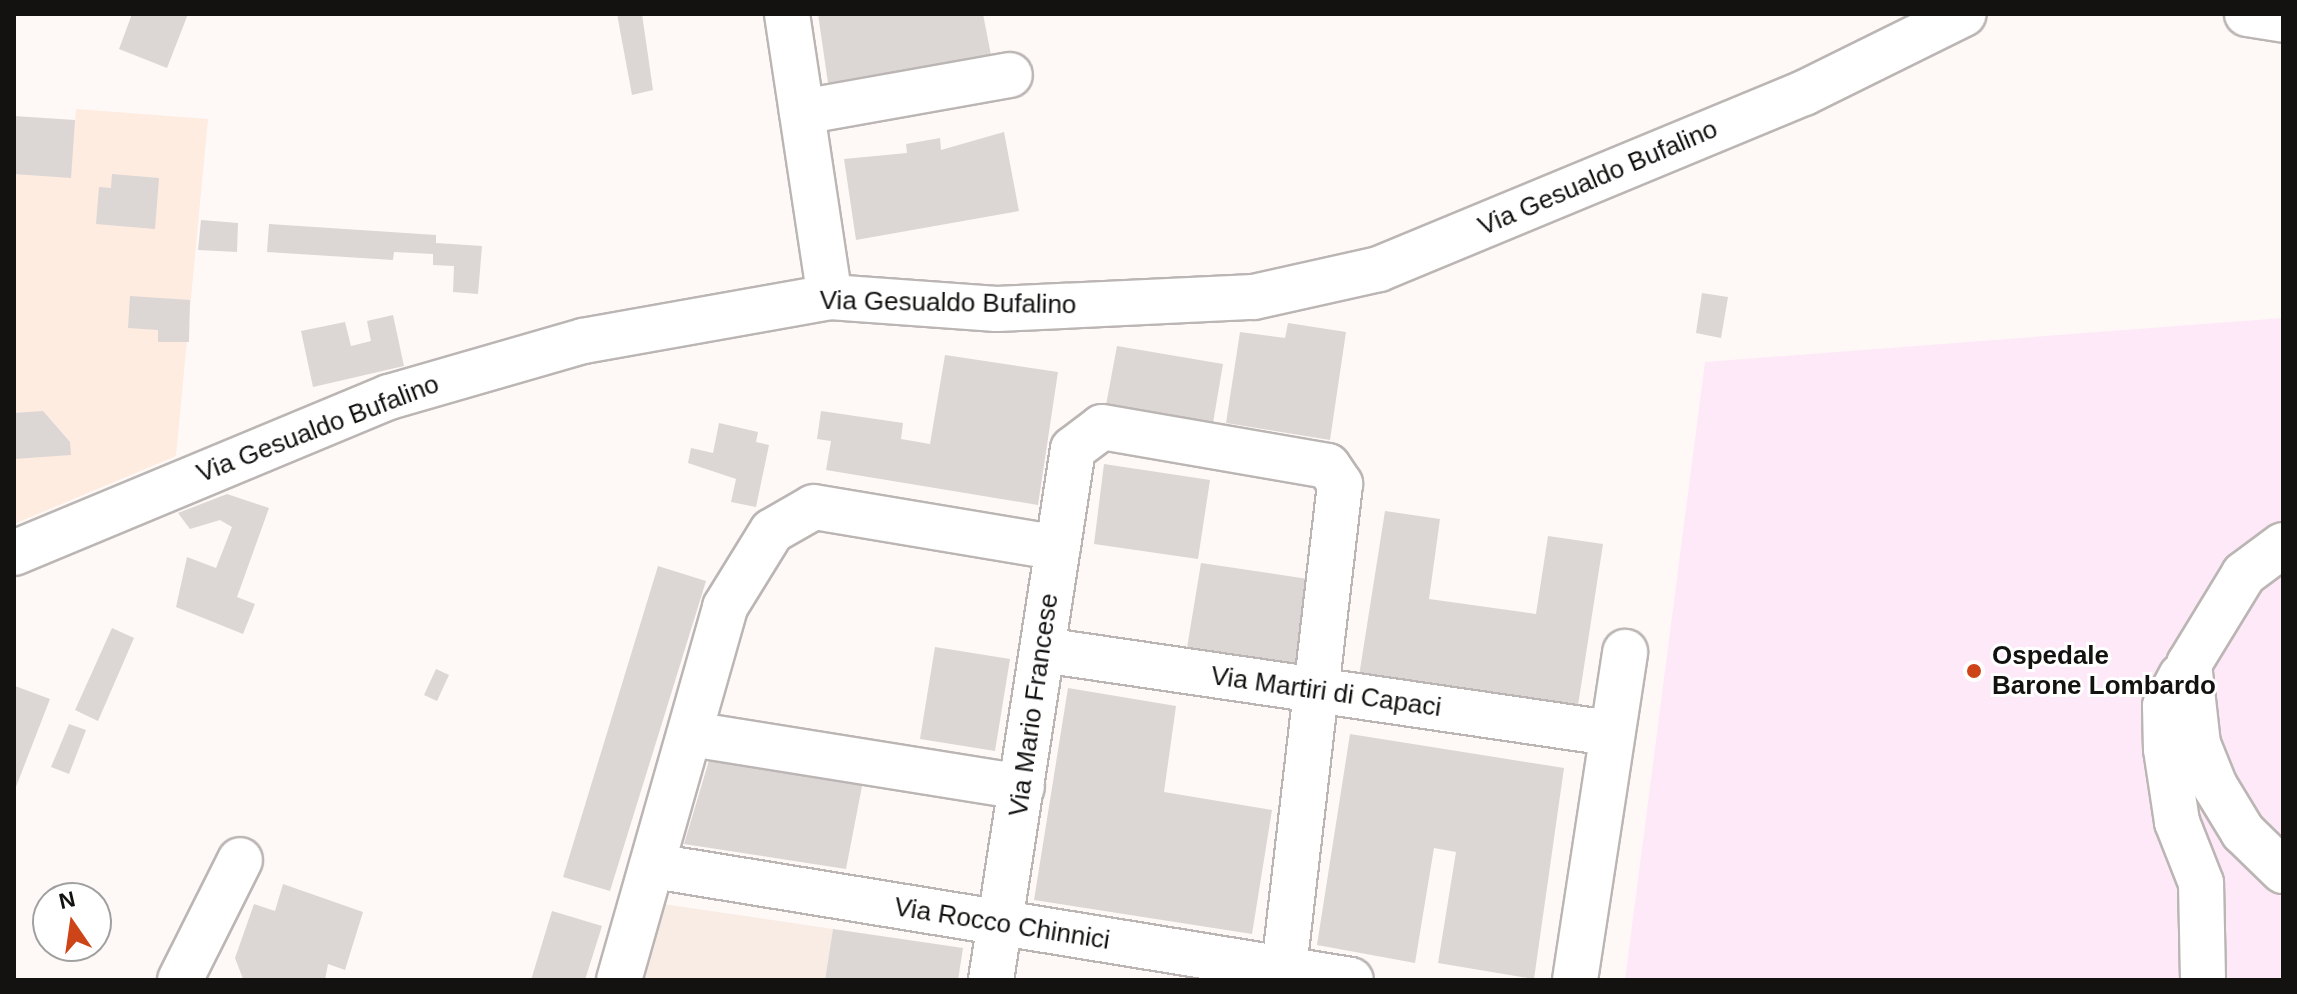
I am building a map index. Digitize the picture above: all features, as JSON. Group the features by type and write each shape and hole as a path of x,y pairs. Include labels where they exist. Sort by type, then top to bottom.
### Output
{"street":[{"path":"787,14 830,297"},
{"name":"Via Gesualdo Bufalino","path":"14,553 389,397 583,341 830,297 997,309 1254,297 1379,269 1804,93 1964,14"},
{"path":"2247,14 2283,20"},
{"path":"802,112 1010,75"},
{"name":"Via Mario Francese","path":"991,980 1073,449 1085,434 1102,427 1328,466 1340,484 1317,691"},
{"path":"619,980 654,866 725,607 772,531 814,507 1058,548"},
{"path":"2203,980 2201,883 2177,822 2166,749 2165,706 2244,574 2283,545"},
{"name":"Via Martiri di Capaci","path":"1043,650 1609,733"},
{"path":"1575,980 1609,733 1625,652"},
{"path":"2189,664 2198,744 2215,786 2243,832 2283,871"},
{"path":"1284,975 1317,691"},
{"path":"691,734 1022,787"},
{"path":"180,980 240,860"},
{"name":"Via Rocco Chinnici","path":"654,866 1284,975 1351,980"}],"shaded area":[{"path":"76,109 208,119 176,456 14,524 14,174 75,120"},
{"name":"Ospedale Barone Lombardo","path":"2283,318 2283,980 1625,980 1705,362"},
{"path":"663,904 833,929 825,980 644,980"}],"building":[{"path":"132,14 188,14 167,68 119,49"},
{"path":"617,14 642,14 653,90 632,95"},
{"path":"818,14 983,14 991,55 828,83"},
{"path":"14,116 75,120 71,178 14,174"},
{"path":"1004,132 1019,211 856,240 844,159 907,153 906,144 940,138 941,150"},
{"path":"112,174 159,178 155,229 96,224 99,187 111,188"},
{"path":"201,220 238,223 237,252 198,250"},
{"path":"269,224 436,235 436,243 482,246 478,294 453,292 454,266 433,265 433,254 394,252 393,260 267,252"},
{"path":"1702,293 1728,297 1721,338 1696,333"},
{"path":"130,296 190,300 189,342 158,342 158,330 128,328"},
{"path":"393,315 404,366 313,387 301,331 345,322 351,346 371,341 367,321"},
{"path":"1288,323 1346,332 1330,440 1226,423 1240,332 1285,338"},
{"path":"1117,346 1223,364 1213,423 1106,405"},
{"path":"945,355 1058,372 1038,505 826,470 831,441 817,439 821,411 903,423 901,439 930,444"},
{"path":"43,411 70,442 71,455 14,459 14,413"},
{"path":"719,423 758,432 756,442 769,445 756,507 731,502 736,479 688,463 691,448 713,453"},
{"path":"1104,464 1210,480 1198,559 1094,544"},
{"path":"227,494 269,508 237,597 255,604 243,634 176,607 187,557 216,568 232,527 220,520 190,529 178,513"},
{"path":"1385,511 1440,519 1429,599 1536,614 1548,536 1603,544 1577,712 1359,676"},
{"path":"1201,563 1308,579 1296,664 1187,648"},
{"path":"658,566 706,581 610,891 563,877"},
{"path":"112,628 134,638 98,721 75,710"},
{"path":"935,647 1010,659 995,751 920,739"},
{"path":"436,669 449,675 437,701 424,695"},
{"path":"15,686 50,699 14,792 14,689"},
{"path":"1068,688 1176,706 1164,792 1272,810 1252,934 1034,900"},
{"path":"69,724 86,730 69,774 51,767"},
{"path":"1350,734 1564,768 1534,979 1438,963 1456,852 1434,848 1415,963 1317,945"},
{"path":"710,757 863,781 846,869 684,844"},
{"path":"283,884 363,912 345,970 328,964 325,980 243,979 235,958 254,904 275,911"},
{"path":"552,911 602,926 585,980 531,980"},
{"path":"833,929 963,948 958,980 825,980"}],"place":[{"name":"Ospedale Barone Lombardo","path":"1974,671"}]}
